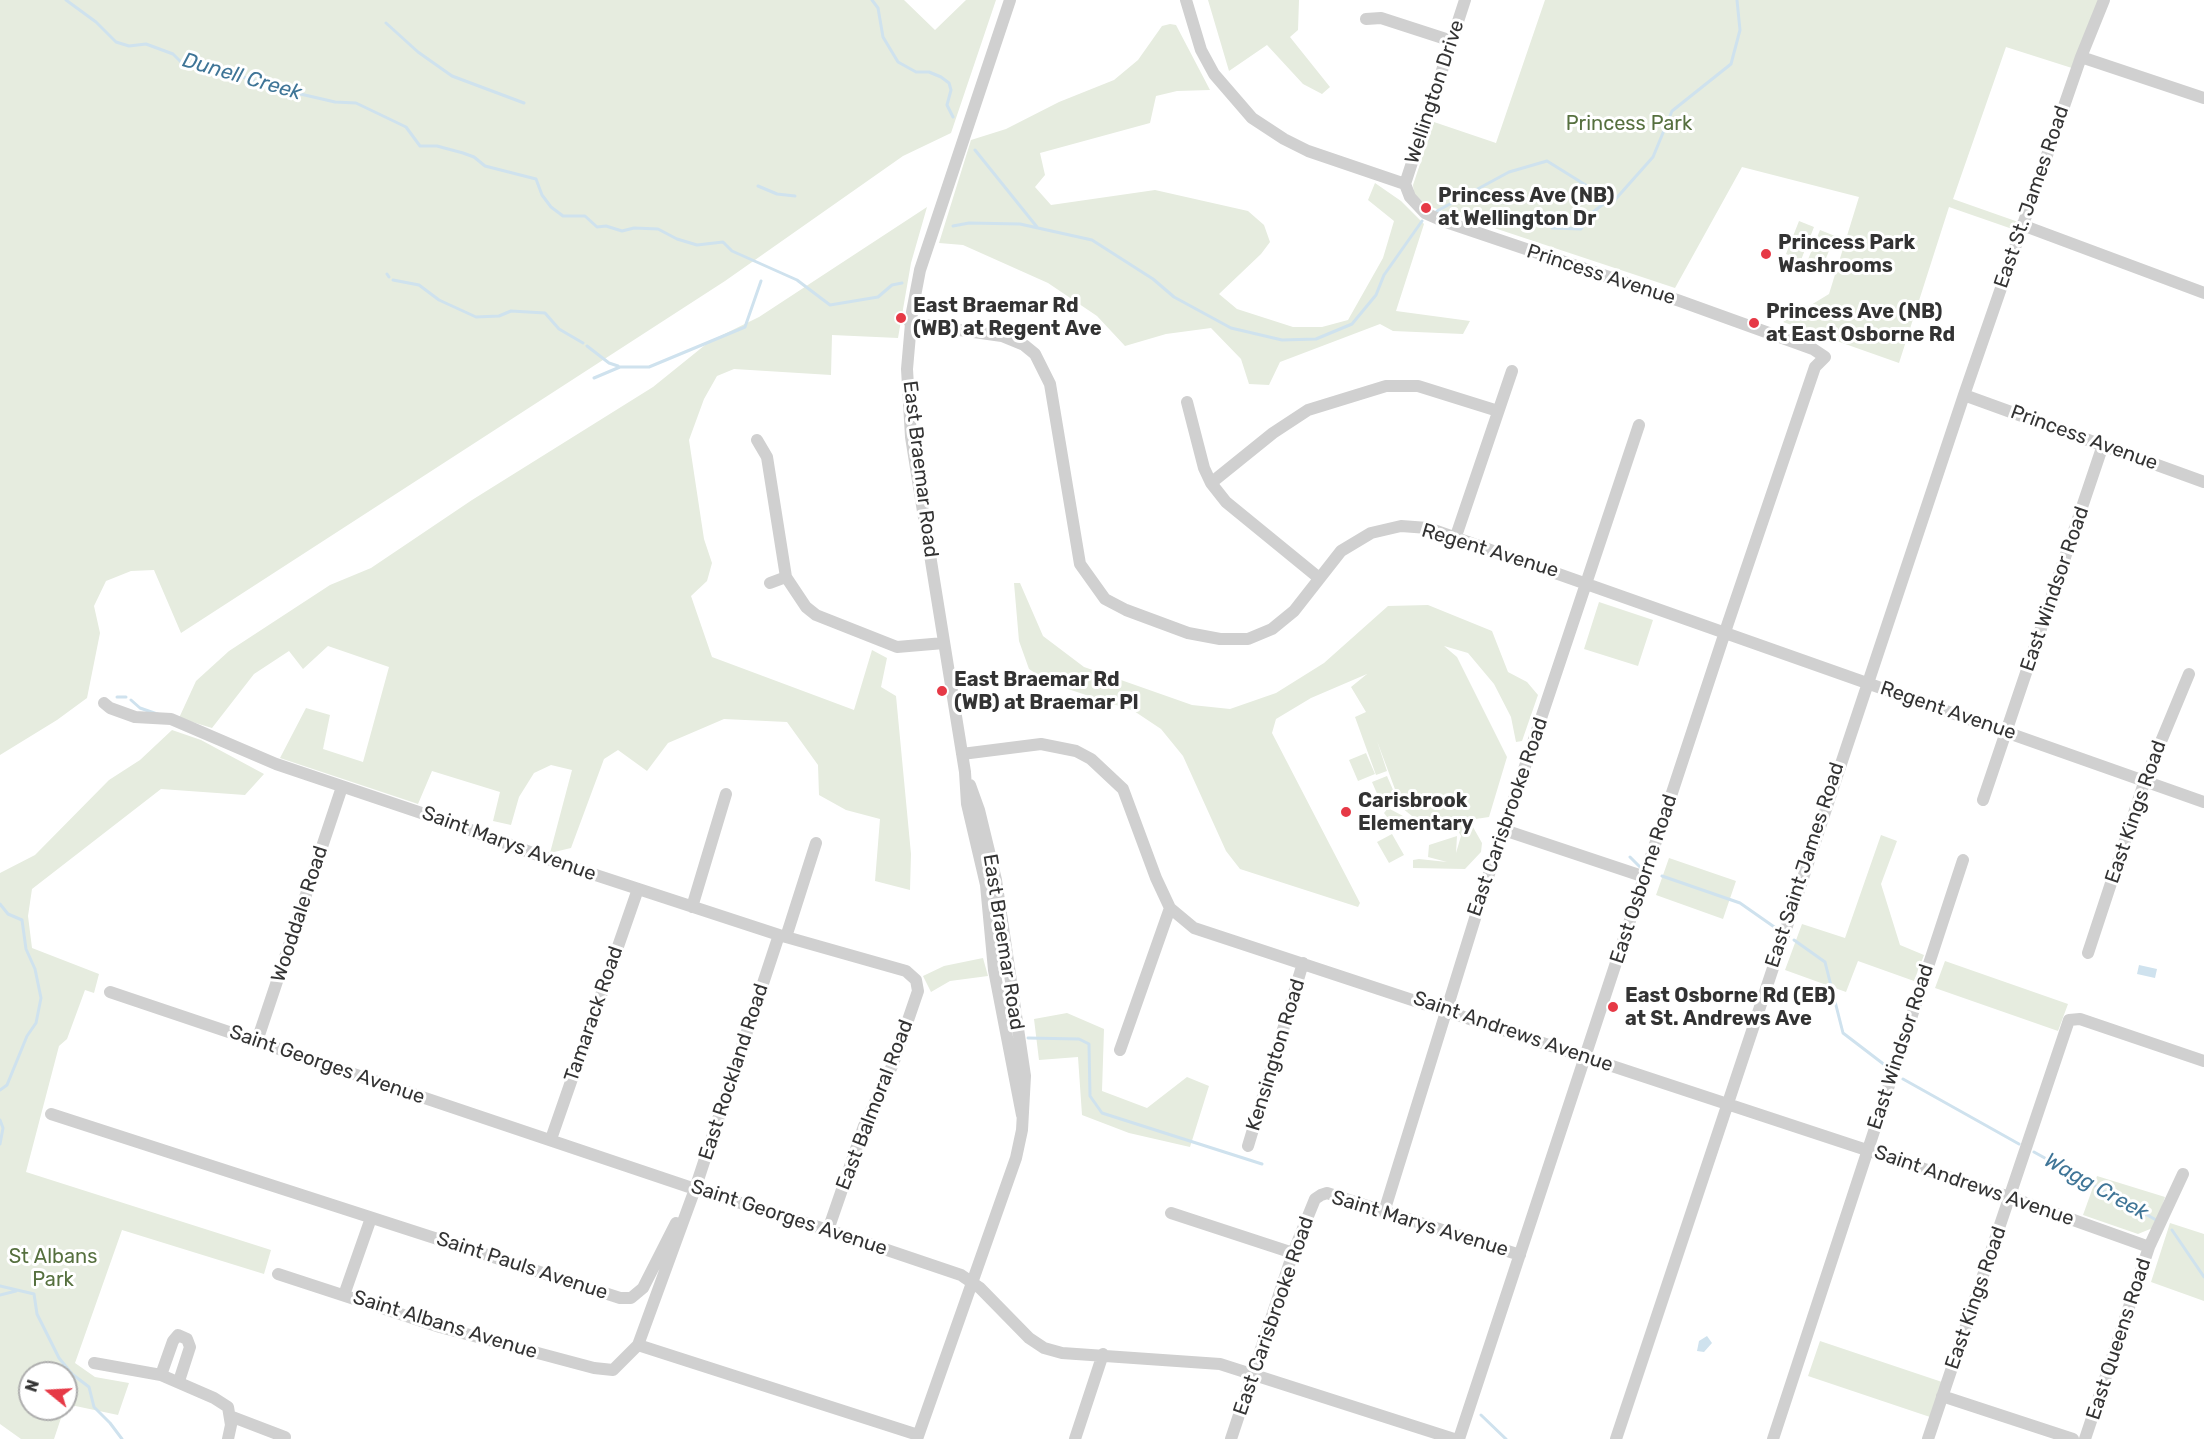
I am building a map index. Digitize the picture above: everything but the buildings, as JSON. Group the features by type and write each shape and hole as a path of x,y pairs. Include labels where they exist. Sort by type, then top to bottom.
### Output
{"street":[{"name":"East Braemar Road","path":"918,1437 1016,1158 1022,1115 994,970 986,885 967,804 965,772 909,415 907,369 910,323 920,270 1010,0"},
{"path":"1186,0 1201,50 1214,74 1252,118 1275,134 1308,151 1405,184"},
{"name":"Wellington Drive","path":"1405,184 1465,0"},
{"name":"East St. James Road","path":"1964,395 2081,57 2104,0"},
{"path":"1366,20 1381,18 1452,41"},
{"path":"2081,57 2204,98"},
{"name":"Princess Avenue","path":"1405,184 1410,197 1425,213 1443,221 1691,305 1813,349 1825,357"},
{"path":"2022,225 2204,293"},
{"name":"Regent Avenue","path":"910,323 1002,336 1024,345 1035,354 1050,384 1080,564 1105,599 1126,610 1188,633 1220,639 1248,639 1272,628 1294,611 1341,551 1371,533 1401,526 1428,528 1587,582 2204,802"},
{"name":"East Osborne Road","path":"1459,1439 1725,631 1815,367 1825,357"},
{"path":"1456,536 1512,371"},
{"path":"1211,483 1273,433 1308,410 1386,386 1418,386 1498,411"},
{"name":"Princess Avenue","path":"1964,395 2204,482"},
{"name":"East Saint James Road","path":"1616,1439 1964,395"},
{"path":"1187,402 1204,468 1211,483 1226,502 1319,578"},
{"name":"East Carisbrooke Road","path":"1384,1212 1446,1009 1639,425"},
{"path":"757,440 767,457 786,577 798,598 816,615 853,632 897,647 912,648 945,643"},
{"name":"East Windsor Road","path":"1983,800 2103,446"},
{"path":"770,583 786,577"},
{"name":"East Kings Road","path":"2088,953 2145,780 2189,674"},
{"name":"Saint Marys Avenue","path":"104,703 110,708 135,717 171,719 276,764 692,907 783,936 901,968 916,980"},
{"name":"Saint Andrews Avenue","path":"962,754 1041,744 1076,751 1091,759 1124,789 1156,878 1170,908 1194,928 1446,1009 2009,1197 2149,1247"},
{"name":"Wooddale Road","path":"257,1041 342,787"},
{"path":"692,907 726,794"},
{"path":"1504,830 1645,877"},
{"name":"East Rockland Road","path":"613,1370 638,1345 816,843"},
{"name":"East Windsor Road","path":"1773,1439 1963,860"},
{"name":"Tamarack Road","path":"551,1139 638,889"},
{"path":"1120,1050 1170,908"},
{"name":"Kensington Road","path":"1248,1146 1303,963"},
{"name":"East Balmoral Road","path":"828,1230 864,1126 892,1064 918,991 916,980"},
{"name":"Saint Georges Avenue","path":"110,992 551,1139 693,1194 828,1230 961,1275 972,1282 1029,1338 1044,1348 1062,1353 1103,1354 1220,1364 1254,1373 1454,1439"},
{"name":"East Kings Road","path":"1928,1439 2069,1020 2079,1019 2204,1061"},
{"name":"Saint Pauls Avenue","path":"51,1114 620,1298 631,1298 643,1288 693,1194"},
{"name":"East Queens Road","path":"2085,1439 2149,1247 2183,1174"},
{"name":"Saint Marys Avenue","path":"1321,1195 1327,1193 1520,1255"},
{"name":"East Carisbrooke Road","path":"1232,1439 1293,1253 1316,1200 1321,1195"},
{"path":"1171,1213 1293,1253"},
{"path":"344,1295 371,1218"},
{"name":"Saint Albans Avenue","path":"278,1274 440,1327 594,1368 613,1370"},
{"path":"161,1375 172,1341 178,1335 187,1339 190,1347 179,1381"},
{"path":"638,1345 918,1437"},
{"path":"1075,1439 1103,1354"},
{"path":"94,1363 161,1375 179,1381 228,1407 231,1425 228,1439"},
{"path":"1942,1396 2073,1439"},
{"path":"230,1416 285,1437"}],"green space":[{"path":"0,0 904,0 935,30 966,0 996,0 951,133 903,156 725,281 181,633 154,570 131,571 106,581 94,606 100,633 87,698 57,720 0,755"},
{"path":"1208,0 1299,0 1298,30 1290,37 1330,87 1322,94 1303,84 1267,45 1229,71"},
{"name":"Princess Park","path":"1545,0 2100,0 2075,69 2006,47 1953,199 2024,224 2021,232 1949,207 1899,363 1783,322 1829,294 1859,197 1742,167 1675,288 1428,206 1414,194 1413,185 1434,122 1496,143"},
{"path":"1176,25 1210,90 1177,91 1156,96 1150,123 1040,153 1045,175 1035,187 1051,205 1155,190 1248,211 1264,225 1270,242 1261,254 1219,294 1237,309 1293,327 1322,327 1348,320 1383,258 1394,221 1368,200 1375,183 1401,201 1424,224 1396,311 1470,321 1463,334 1393,331 1380,324 1280,362 1269,385 1249,384 1241,359 1211,328 1166,334 1125,346 1097,316 1048,283 963,245 939,243 971,140 1006,129 1059,102 1114,80 1138,60 1162,26"},
{"path":"927,207 911,263 898,338 832,335 831,375 734,369 717,376 704,399 689,440 704,539 712,563 707,581 691,596 712,657 854,710 872,650 887,658 881,687 896,696 911,854 910,890 875,881 880,819 846,810 819,795 818,765 787,722 724,719 668,743 647,771 618,750 604,759 571,848 550,853 572,770 551,765 534,773 519,797 511,825 493,821 500,792 432,771 418,804 280,758 306,708 330,715 323,749 363,762 389,667 328,646 303,669 289,651 254,674 212,728 179,718 196,681 229,651 330,585 371,568 472,500 653,387 710,341 759,317"},
{"path":"1799,221 1814,227 1801,260 1786,254"},
{"path":"1820,230 1835,236 1822,268 1807,262"},
{"path":"1014,583 1020,583 1043,636 1084,667 1192,705 1230,709 1276,693 1324,663 1388,606 1428,605 1492,631 1508,672 1527,682 1538,695 1522,741 1516,742 1511,717 1494,684 1468,653 1444,646 1457,657 1507,757 1489,817 1469,820 1482,843 1481,852 1465,869 1413,868 1413,860 1447,862 1428,857 1429,845 1457,836 1456,853 1461,836 1454,823 1436,830 1434,826 1427,827 1426,832 1407,828 1412,816 1402,808 1377,741 1387,771 1376,775 1355,717 1366,712 1351,687 1367,674 1311,698 1276,719 1272,733 1360,903 1358,907 1240,869 1226,851 1183,756 1161,729 1134,711 1050,683 1029,669 1019,641"},
{"path":"1599,602 1653,620 1638,666 1584,649"},
{"name":"St Albans Park","path":"172,730 201,740 264,774 245,795 161,789 32,889 28,916 32,948 99,974 94,993 85,990 67,1039 59,1046 26,1172 271,1250 264,1274 122,1230 76,1361 18,1361 18,1421 60,1421 54,1439 21,1439 0,1424 0,873 35,855 109,780 140,760"},
{"path":"1366,753 1375,774 1358,781 1349,760"},
{"path":"1387,776 1397,799 1382,805 1372,782"},
{"path":"1388,808 1403,816 1399,820 1392,821 1384,813"},
{"path":"1392,834 1404,855 1389,863 1377,842"},
{"path":"1881,835 1897,841 1881,884 1900,945 1924,955 1914,981 1858,961 1846,992 1785,970 1802,924 1845,938"},
{"path":"1669,858 1736,881 1723,919 1656,895"},
{"path":"983,958 988,976 950,981 931,992 923,976 944,966"},
{"path":"1945,961 2068,1004 2058,1031 1935,988"},
{"path":"1067,1013 1104,1029 1102,1091 1147,1108 1187,1077 1209,1086 1190,1147 1129,1133 1082,1115 1078,1057 1039,1060 1034,1019"},
{"path":"2097,1176 2165,1197 2155,1227 2138,1234 2083,1215"},
{"path":"2170,1223 2204,1234 2204,1301 2151,1282"},
{"path":"1820,1341 1942,1382 1930,1417 1808,1376"},
{"path":"78,1365 95,1377 129,1383 118,1415 78,1407"}],"water":[{"path":"2139,965 2157,969 2155,978 2137,974"},
{"path":"1707,1336 1712,1343 1704,1352 1697,1351 1699,1341"}],"waterway":[{"name":"Dunell Creek","path":"66,0 96,22 116,42 129,46 146,44 173,54 181,62 215,68 271,86 285,93 296,93 335,102 356,103 406,127 420,146 437,146 463,153 474,157 485,166 536,179 542,195 551,207 563,216 585,216 597,227 606,226 622,231 634,228 658,229 677,239 697,245 723,242 732,251 797,280 830,305 878,297 892,285 902,283"},
{"path":"872,0 878,8 883,37 898,62 916,72 929,72 949,83 951,90 947,105 953,117"},
{"path":"1437,211 1509,172 1547,161 1613,202 1653,157 1672,111 1731,64 1740,30 1737,0"},
{"path":"386,23 418,52 452,76 524,103"},
{"path":"975,150 1037,227"},
{"path":"758,186 777,194 795,196"},
{"path":"1552,228 1581,229 1593,212 1606,202 1612,202"},
{"path":"953,226 969,223 1020,224 1092,240 1153,279 1174,297 1231,328 1282,340 1316,339 1352,324 1376,295 1384,275 1422,221"},
{"path":"393,280 419,285 439,300 476,317 499,316 511,311 545,313 559,329 583,343"},
{"path":"594,378 620,367 649,367 745,327 761,281"},
{"path":"587,346 609,363 618,366"},
{"path":"117,697 126,697"},
{"path":"131,700 140,708 160,715"},
{"name":"Wagg Creek","path":"1630,857 1643,870"},
{"name":"Wagg Creek","path":"1662,876 1740,903 1780,931"},
{"path":"0,904 8,914 22,920 26,949 35,969 41,998 36,1023 27,1036 7,1085 0,1090"},
{"name":"Wagg Creek","path":"1794,940 1825,962 1843,1033 1890,1069"},
{"path":"1028,1038 1079,1039 1089,1044 1090,1096 1102,1113 1262,1164"},
{"name":"Wagg Creek","path":"1903,1079 2019,1144"},
{"path":"0,1120 3,1128 0,1144"},
{"name":"Wagg Creek","path":"2034,1152 2158,1221"},
{"name":"Wagg Creek","path":"2172,1230 2204,1277"},
{"path":"0,1286 34,1294 37,1314 59,1358 72,1374 89,1387 94,1407 122,1439"},
{"path":"0,1295 16,1291"},
{"path":"1481,1415 1506,1439"}],"place":[{"name":"Princess Ave (NB) at Wellington Dr","path":"1426,208"},
{"name":"Princess Park Washrooms","path":"1766,254"},
{"name":"East Braemar Rd (WB) at Regent Ave","path":"901,318"},
{"name":"Princess Ave (NB) at East Osborne Rd","path":"1754,323"},
{"name":"East Braemar Rd (WB) at Braemar Pl","path":"942,691"},
{"name":"Carisbrook Elementary","path":"1346,812"},
{"name":"East Osborne Rd (EB) at St. Andrews Ave","path":"1613,1007"}]}
